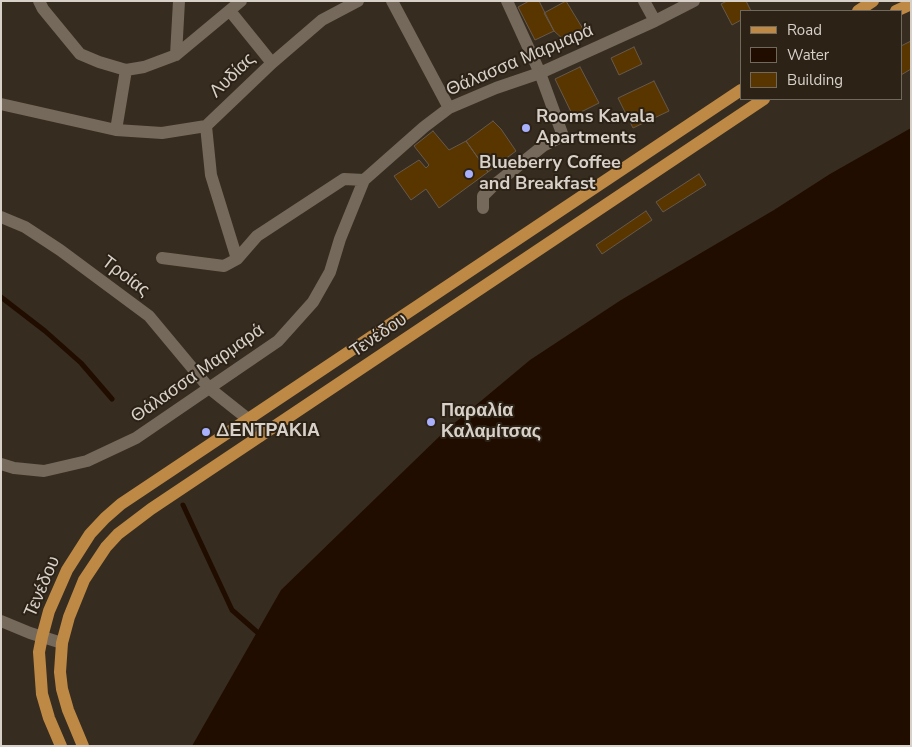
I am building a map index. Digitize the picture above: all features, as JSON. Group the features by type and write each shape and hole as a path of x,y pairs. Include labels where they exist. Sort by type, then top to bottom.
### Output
{"main road":[{"path":"860,10 873,1"},
{"path":"898,10 911,4"},
{"name":"Τενέδου","path":"61,746 49,718 42,694 39,652 49,611 67,570 76,553 95,529 121,504 740,91"},
{"name":"Τενέδου","path":"83,746 68,710 62,689 60,672 62,643 69,617 84,580 106,547 118,534 151,509 763,100"}],"street":[{"path":"39,1 80,54 126,70 144,67 176,55 241,1"},
{"path":"176,55 179,1"},
{"name":"Λυδίας","path":"206,126 272,63 322,20 358,1"},
{"path":"392,1 449,108"},
{"path":"483,208 483,196 493,186 543,146 563,136 540,73 507,1"},
{"path":"644,1 656,21"},
{"name":"Θάλασσα Μαρμαρά","path":"1,464 14,468 44,471 87,461 136,438 278,341 313,302 330,272 340,239 364,180 424,127 449,108 496,88 540,73 656,21 694,1"},
{"path":"230,11 272,63"},
{"path":"116,130 126,70"},
{"path":"1,104 116,130 162,132 206,126 211,175 237,259"},
{"path":"162,258 224,266 237,259 258,236 344,179 364,180"},
{"name":"Τροίας","path":"1,217 25,227 60,250 149,316 209,388 248,420 260,436"},
{"path":"1,621 62,643"}],"water":[{"path":"911,128 911,746 192,746 281,590 445,431 530,360 621,300 774,210 830,174"}],"building":[{"path":"529,1 539,1 554,31 535,40 518,7"},
{"path":"566,1 583,29 564,40 554,31 544,13"},
{"path":"727,1 746,1 750,10 740,10 740,21 732,25 721,4"},
{"path":"911,41 911,69 902,74 902,46"},
{"path":"634,47 642,64 619,75 611,58"},
{"path":"580,67 599,103 573,116 555,79"},
{"path":"654,81 669,111 633,128 618,98"},
{"path":"493,121 516,151 488,172 466,141"},
{"path":"433,131 449,150 466,141 488,172 439,208 426,189 411,200 394,176 419,160 426,168 429,165 414,146"},
{"path":"699,174 706,185 663,212 656,202"},
{"path":"646,211 652,220 602,254 596,245"}],"waterway":[{"path":"1,297 45,331 81,363 112,399"},
{"path":"183,505 232,610 257,632"}],"place":[{"name":"Rooms Kavala Apartments","path":"526,128"},
{"name":"Blueberry Coffee and Breakfast","path":"469,174"},
{"name":"Παραλία Καλαμίτσας","path":"431,422"},
{"name":"ΔΕΝΤΡΑΚΙΑ","path":"206,432"}]}
